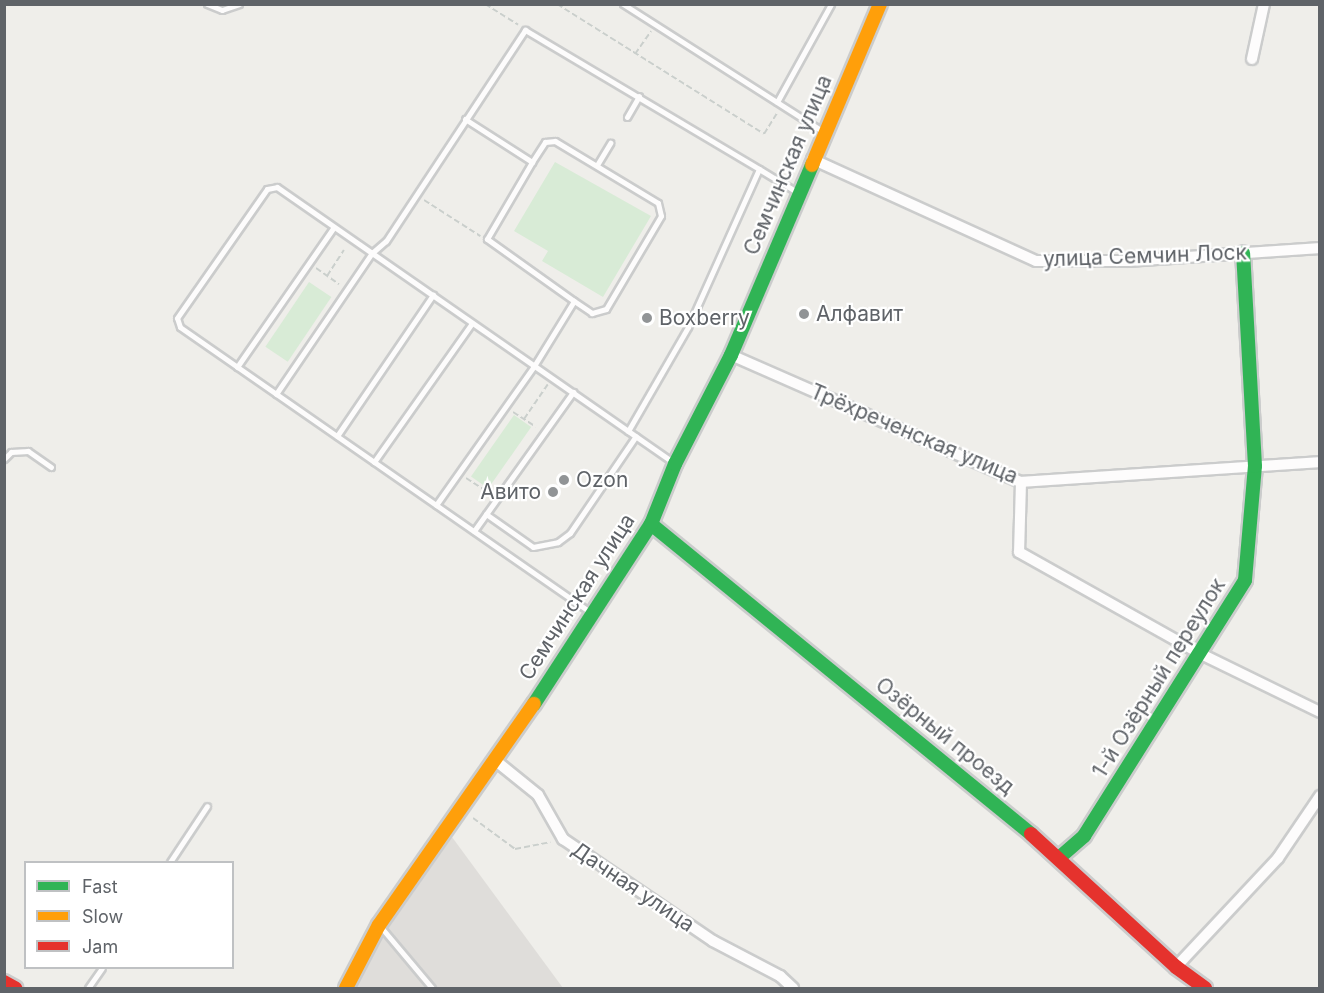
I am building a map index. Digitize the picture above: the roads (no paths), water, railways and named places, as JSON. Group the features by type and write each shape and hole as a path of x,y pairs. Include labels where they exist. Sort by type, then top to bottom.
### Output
{"street":[{"name":"Семчинская улица","path":"346,988 379,925 496,761 590,612 651,524 675,464 731,355 812,159 880,4"},
{"path":"1252,59 1264,4"},
{"name":"улица Семчин Лоск","path":"812,159 1036,261 1320,248"},
{"name":"1-й Озёрный переулок","path":"1060,857 1084,836 1245,580 1256,466 1243,253"},
{"name":"Трёхреченская улица","path":"731,355 1021,482 1320,462"},
{"path":"1021,482 1019,552 1199,653 1320,712"},
{"name":"Озёрный проезд","path":"651,524 1060,857 1176,967 1205,988"},
{"name":"Дачная улица","path":"496,761 538,795 562,839 713,941 780,976 793,988"},
{"path":"1176,967 1278,858 1320,796"},
{"path":"4,982 15,988"}],"lane":[{"path":"207,4 222,10 239,4"},
{"path":"623,4 824,132"},
{"path":"779,104 831,4"},
{"path":"276,394 372,253 386,242 525,30 798,193"},
{"path":"627,117 639,96"},
{"path":"465,119 532,162"},
{"path":"550,139 597,165 658,203 661,216 606,309 592,313 487,239 532,162 550,139"},
{"path":"597,165 610,143"},
{"path":"628,431 688,327 759,169"},
{"path":"590,612 237,367 177,322 203,281 272,186 675,464"},
{"path":"237,367 334,227"},
{"path":"337,436 433,295"},
{"path":"436,505 534,366 574,301"},
{"path":"374,462 472,323"},
{"path":"474,531 573,392"},
{"path":"486,514 533,547 558,542 570,533 636,436"},
{"path":"4,459 11,452 28,451 51,467"},
{"path":"171,861 207,806"},
{"path":"379,925 432,988"},
{"path":"88,988 101,969"}],"place":[{"name":"Алфавит","path":"804,314"},
{"name":"Boxberry","path":"647,318"},
{"name":"Ozon","path":"564,480"},
{"name":"Авито","path":"553,492"}]}
